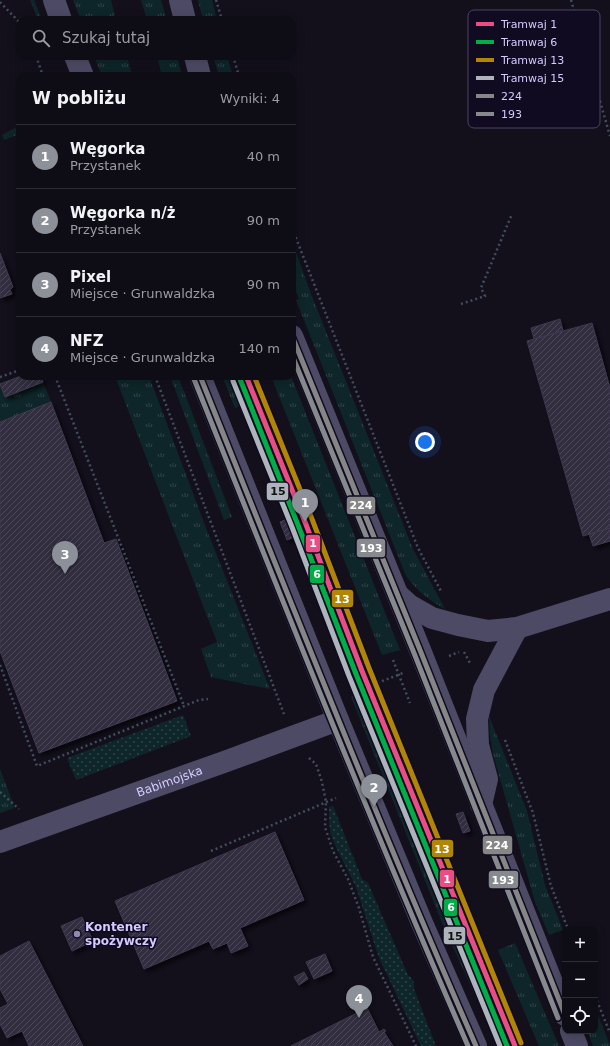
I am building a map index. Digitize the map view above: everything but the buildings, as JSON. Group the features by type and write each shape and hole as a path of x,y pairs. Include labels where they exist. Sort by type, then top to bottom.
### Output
{"street":[{"path":"54,0 60,16"},
{"path":"180,0 184,16"},
{"path":"77,60 81,72"},
{"path":"196,60 199,72"},
{"path":"296,346 398,595 562,1008"},
{"path":"202,380 338,720 422,923 476,1046"},
{"path":"398,595 409,605 432,618 488,631 517,628 610,599"},
{"path":"481,805 487,779 478,745 477,719 484,690 517,628"},
{"name":"Babimojska","path":"0,842 338,720"},
{"path":"572,1034 577,1046"}],"path":[{"path":"216,0 221,16"},
{"path":"571,0 574,10"},
{"path":"0,2 16,19"},
{"path":"37,60 42,72"},
{"path":"234,60 238,72"},
{"path":"600,101 610,136"},
{"path":"461,304 485,296 481,288 512,214"},
{"path":"296,238 418,548 445,599"},
{"path":"0,378 16,372"},
{"path":"57,380 184,706"},
{"path":"157,380 286,717"},
{"path":"341,650 351,675"},
{"path":"330,700 463,650"},
{"path":"393,660 410,703"},
{"path":"0,665 37,766 199,700 208,699"},
{"path":"502,733 533,813 551,886 567,926"},
{"path":"308,756 316,764 322,782 326,802 325,827 333,851 348,879 359,908 373,957 416,1046"},
{"path":"211,851 336,798"},
{"path":"596,998 610,1033"}],"green space":[{"path":"30,0 34,0 40,16 36,16"},
{"path":"73,0 111,0 115,16 79,16"},
{"path":"141,0 161,0 166,16 146,16"},
{"path":"198,0 212,0 216,16 202,16"},
{"path":"96,60 128,60 131,72 100,72"},
{"path":"158,60 178,60 181,72 161,72"},
{"path":"214,60 228,60 232,72 218,72"},
{"path":"16,127 16,136 4,140 2,135"},
{"path":"296,252 311,294 413,549 445,609 424,595 406,576 296,300 299,299 296,291"},
{"path":"117,380 150,380 206,528 270,689 211,677 201,649 217,642"},
{"path":"172,380 180,380 232,517 224,520"},
{"path":"224,380 242,380 251,402 235,408"},
{"path":"273,380 293,380 400,650 382,655"},
{"path":"43,382 51,402 0,422 0,384 5,397"},
{"path":"365,691 508,1046 498,1046 443,925 351,697"},
{"path":"183,715 191,736 76,780 67,758"},
{"path":"489,716 527,811 545,885 562,928 562,930 549,935 535,902 493,754"},
{"path":"0,769 14,808 0,813"},
{"path":"333,806 362,879 368,883 408,975 413,981 414,989 436,1046 421,1046 379,958 356,887 331,835 329,807"},
{"path":"515,943 559,1046 539,1046 498,950"},
{"path":"598,1015 610,1046 593,1046 588,1034 598,1034"}],"tram line":[{"name":"6","path":"240,380 356,674 507,1046"},
{"name":"1","path":"248,380 305,522 362,671 515,1046"},
{"name":"13","path":"256,380 312,519 369,668 521,1043"},
{"name":"15","path":"233,381 292,527 349,676 500,1046"}],"transit line":[{"name":"224","path":"296,346 420,650 562,1007"},
{"name":"193","path":"296,365 414,653 558,1018"},
{"name":"193","path":"194,380 294,630 468,1046"},
{"name":"224","path":"202,380 370,796 476,1046"}],"place":[{"name":"Węgorka","path":"305,522"},
{"name":"Pixel","path":"65,574"},
{"name":"Węgorka n/ż","path":"374,807"},
{"name":"Kontener spożywczy","path":"77,934"},
{"name":"NFZ","path":"359,1018"}]}
